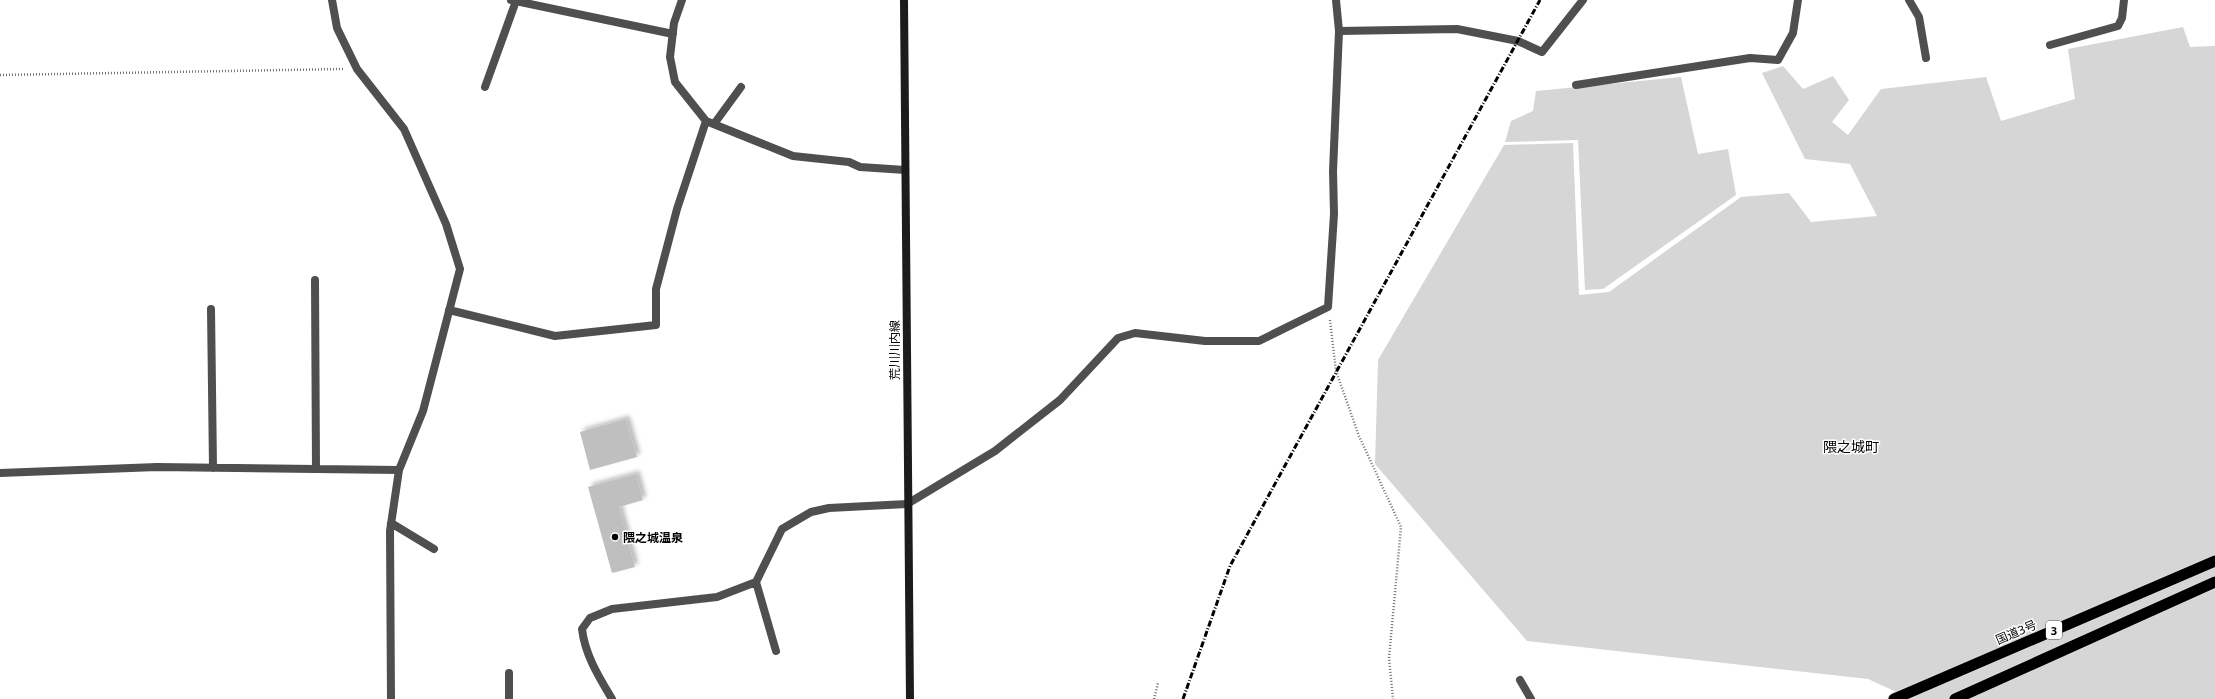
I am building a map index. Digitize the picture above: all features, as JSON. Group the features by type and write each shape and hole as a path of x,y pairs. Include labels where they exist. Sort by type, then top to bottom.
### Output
{"highway":[{"name":"国道3号","path":"1894,699 2215,560"},
{"name":"3","path":"1955,699 2215,582"}],"main road":[{"name":"荒川川内線","path":"904,0 907,504 910,699"}],"street":[{"path":"332,0 337,28 357,69 404,129 446,224 460,269 423,411 399,470 391,523 391,699"},
{"path":"682,0 672,34 670,57 675,82 710,122 793,156 848,162 860,167 905,170"},
{"path":"776,651 756,582 782,529 811,512 829,508 907,504 995,451 1060,400 1118,338 1135,333 1205,341 1259,341 1328,307 1334,214 1333,171 1339,31 1336,0"},
{"path":"1339,31 1457,29 1518,40 1542,52 1583,0"},
{"path":"1576,85 1750,58 1778,60 1793,33 1798,0"},
{"path":"1909,0 1919,17 1926,58"},
{"path":"2050,45 2118,26 2122,18 2124,0"},
{"path":"485,87 514,1 672,34"},
{"path":"449,310 555,336 656,324 656,289 677,209 710,122 741,87"},
{"path":"315,280 316,469"},
{"path":"210,309 213,468"},
{"path":"0,473 157,467 399,470"},
{"path":"391,523 434,549"},
{"path":"612,699 594,666 584,642 582,629 590,618 612,609 717,597 756,582"},
{"path":"509,673 509,699"},
{"path":"1520,680 1531,699"}],"path":[{"path":"0,75 357,69"},
{"path":"1328,307 1336,372 1359,436 1401,527 1389,658 1393,699"},
{"path":"1154,699 1158,683"}],"shaded area":[{"path":"2183,27 2190,47 2215,46 2215,699 1912,699 1868,679 1527,641 1375,464 1378,360 1504,145 1573,143 1579,295 1609,292 1741,197 1789,193 1811,222 1877,216 1850,164 1805,159 1762,73 1783,66 1803,89 1833,76 1849,100 1832,122 1848,135 1881,89 1986,77 2001,121 2075,99 2068,49"},
{"path":"1681,77 1698,154 1728,149 1736,195 1603,289 1585,290 1578,140 1505,142 1511,121 1533,111 1536,91"}],"building":[{"path":"626,419 637,457 590,470 580,432"},
{"name":"隈之城温泉","path":"636,474 643,500 619,507 635,567 612,573 588,487"}],"railway":[{"path":"1183,699 1230,566 1540,0"}],"place":[{"name":"隈之城温泉","path":"615,537"}],"district":[{"name":"隈之城町","path":"1851,446"}]}
